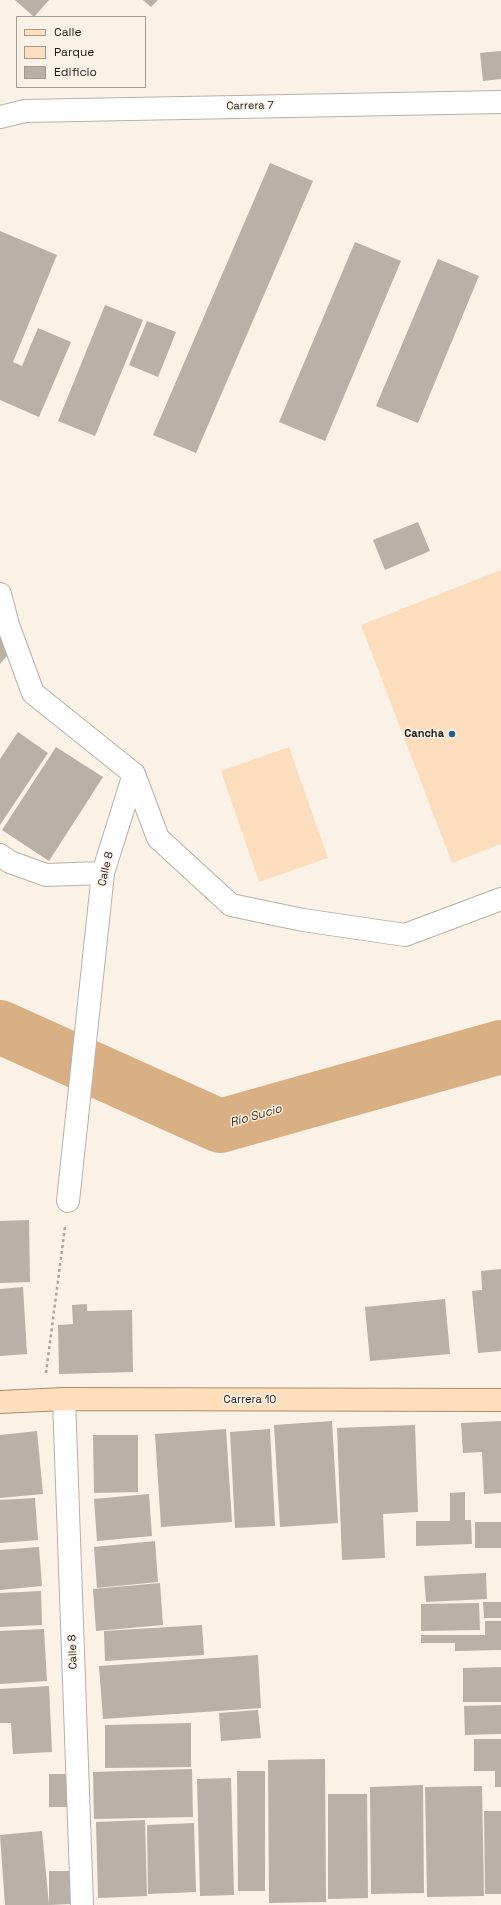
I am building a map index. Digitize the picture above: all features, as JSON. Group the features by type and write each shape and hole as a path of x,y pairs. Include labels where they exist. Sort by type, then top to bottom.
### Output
{"main road":[{"name":"Carrera 10","path":"0,1402 53,1400 501,1400"}],"street":[{"name":"Carrera 7","path":"0,117 25,111 501,102"},
{"path":"0,104 25,111"},
{"path":"0,594 8,625 33,694 134,774 158,838 231,904 303,920 405,935 501,899"},
{"name":"Calle 8","path":"68,1201 103,873 134,774"},
{"path":"0,855 10,862 46,875 103,873"},
{"name":"Calle 8","path":"53,1400 82,1905"}],"path":[{"path":"53,1400 68,1201"}],"green space":[{"name":"Cancha","path":"501,570 501,844 452,863 361,625"},
{"path":"289,747 328,858 259,882 221,771"}],"building":[{"path":"15,0 49,0 35,16 33,16"},
{"path":"143,0 158,0 151,7"},
{"path":"501,51 501,79 483,81 480,53"},
{"path":"270,163 313,181 196,453 153,435"},
{"path":"0,231 57,255 13,362 22,366 38,328 71,342 39,417 0,400"},
{"path":"355,242 401,261 325,441 279,422"},
{"path":"438,259 479,276 418,423 376,406"},
{"path":"105,305 143,320 95,436 58,421"},
{"path":"147,321 176,332 158,377 129,365"},
{"path":"418,522 430,551 385,570 373,540"},
{"path":"0,615 12,650 0,664"},
{"path":"18,732 48,753 0,825 0,759"},
{"path":"56,747 103,777 49,861 2,830"},
{"path":"29,1220 30,1282 0,1283 0,1221"},
{"path":"501,1269 501,1351 478,1353 472,1291 482,1290 481,1271"},
{"path":"23,1287 27,1354 0,1356 0,1289"},
{"path":"445,1299 450,1354 370,1361 365,1307"},
{"path":"87,1304 87,1311 132,1310 133,1372 59,1374 58,1325 73,1324 72,1305"},
{"path":"332,1421 338,1523 280,1527 274,1425"},
{"path":"501,1421 501,1493 484,1494 482,1452 463,1453 461,1423"},
{"path":"415,1425 418,1512 383,1514 385,1558 342,1560 337,1428"},
{"path":"226,1429 232,1522 161,1527 155,1434"},
{"path":"270,1429 275,1526 235,1528 230,1432"},
{"path":"37,1431 43,1494 0,1498 0,1435"},
{"path":"93,1435 138,1435 138,1492 94,1493"},
{"path":"465,1492 465,1520 471,1520 472,1544 416,1546 416,1521 450,1521 450,1493"},
{"path":"149,1494 152,1536 97,1541 94,1499"},
{"path":"35,1498 38,1540 0,1543 0,1500"},
{"path":"475,1522 501,1522 501,1548 475,1548"},
{"path":"155,1541 158,1582 97,1588 94,1547"},
{"path":"39,1547 42,1586 0,1590 0,1550"},
{"path":"486,1573 487,1599 426,1602 424,1576"},
{"path":"160,1583 163,1625 96,1631 93,1589"},
{"path":"41,1591 42,1625 0,1627 0,1593"},
{"path":"483,1602 501,1602 501,1618 484,1618"},
{"path":"479,1603 480,1630 421,1631 421,1604"},
{"path":"485,1621 501,1621 501,1650 455,1651 455,1643 421,1643 421,1635 485,1635"},
{"path":"202,1625 204,1655 105,1661 104,1631"},
{"path":"44,1629 47,1681 0,1684 0,1631"},
{"path":"258,1655 261,1708 103,1719 99,1666"},
{"path":"501,1667 501,1702 463,1702 463,1668"},
{"path":"49,1686 52,1752 13,1754 11,1723 0,1723 0,1689"},
{"path":"501,1705 501,1734 465,1735 464,1706"},
{"path":"258,1710 261,1738 221,1741 219,1713"},
{"path":"191,1723 191,1767 105,1768 105,1725"},
{"path":"474,1739 501,1739 501,1787 495,1787 495,1771 474,1771"},
{"path":"325,1759 326,1902 269,1903 268,1760"},
{"path":"192,1769 193,1817 94,1819 93,1772"},
{"path":"237,1771 265,1771 265,1891 238,1891"},
{"path":"49,1774 70,1774 69,1807 49,1807"},
{"path":"231,1778 234,1895 200,1896 197,1779"},
{"path":"423,1785 424,1893 371,1894 370,1787"},
{"path":"482,1786 484,1896 427,1897 425,1787"},
{"path":"328,1794 367,1794 368,1898 328,1899"},
{"path":"484,1811 501,1811 501,1894 485,1894"},
{"path":"145,1820 147,1896 98,1898 96,1822"},
{"path":"194,1823 196,1892 148,1894 147,1825"},
{"path":"42,1831 49,1905 5,1905 0,1835"},
{"path":"49,1871 71,1871 71,1904 49,1905"}],"waterway":[{"name":"Río Sucio","path":"0,1027 220,1126 501,1047"}],"place":[{"name":"Cancha","path":"452,734"}]}
